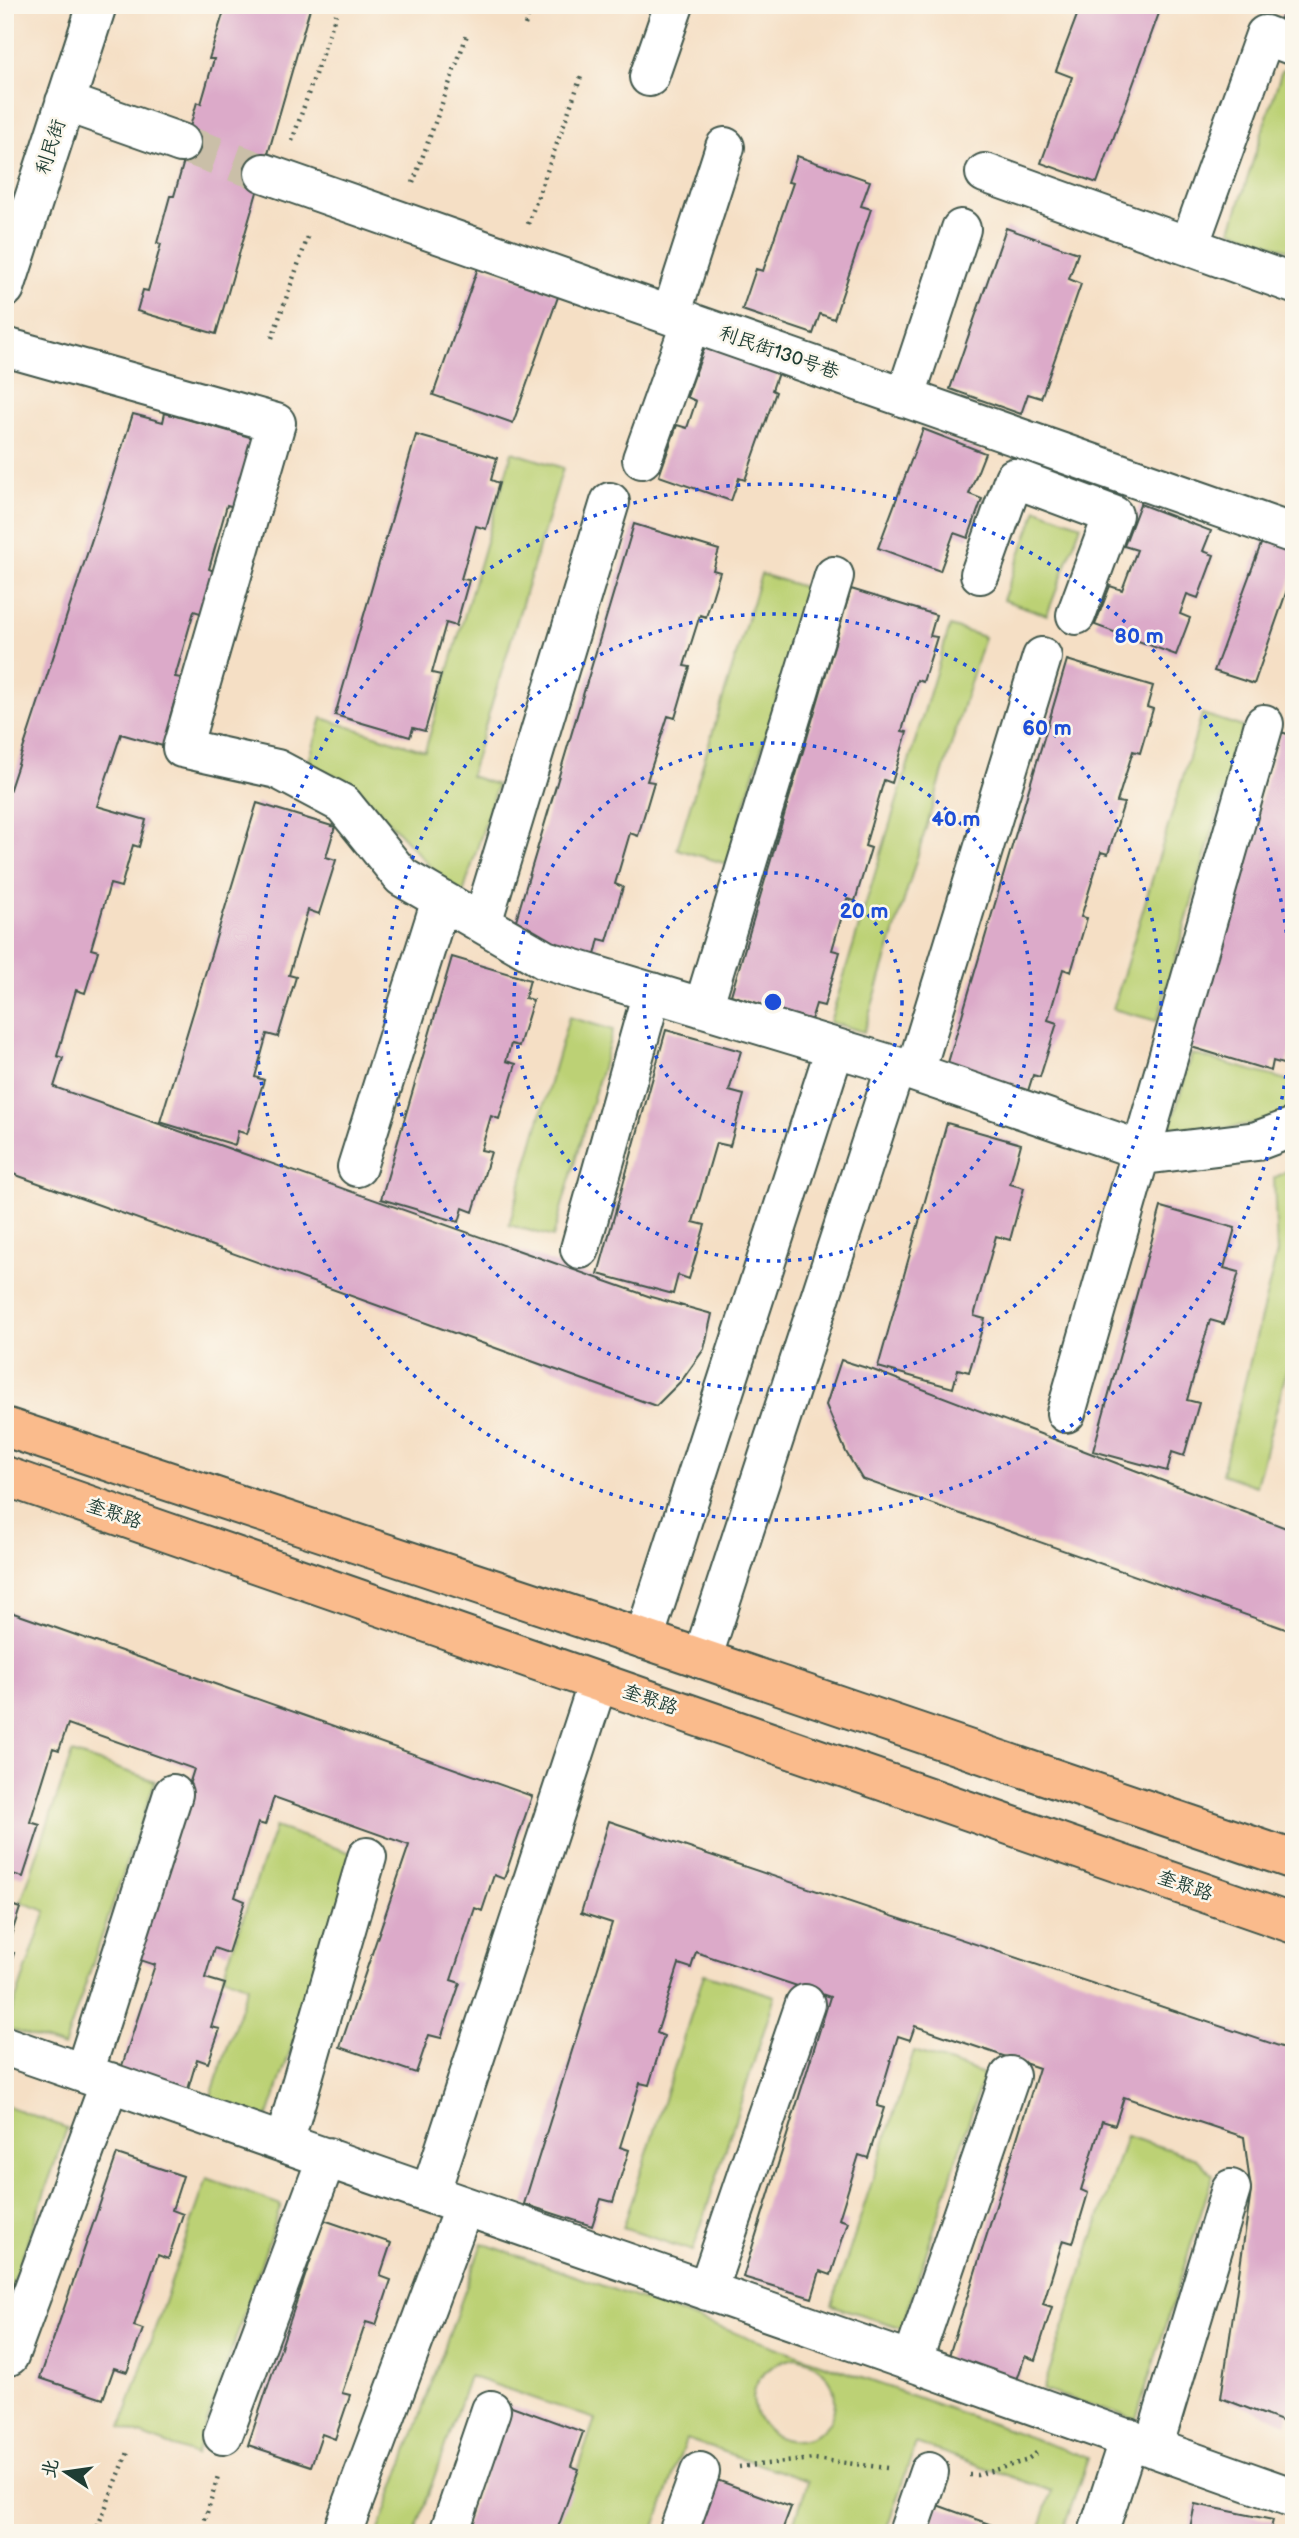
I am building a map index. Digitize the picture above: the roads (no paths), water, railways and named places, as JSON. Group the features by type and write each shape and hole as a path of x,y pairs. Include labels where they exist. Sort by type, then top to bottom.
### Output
{"main road":[{"path":"5,1427 702,1658 1294,1860"},
{"name":"奎聚路","path":"5,1476 1294,1924"}],"street":[{"name":"利民街","path":"5,288 97,5"},
{"path":"649,77 674,5"},
{"path":"1189,246 1265,35 1294,46"},
{"path":"65,102 181,143"},
{"path":"642,458 725,147"},
{"path":"985,173 1294,284"},
{"name":"利民街130号巷","path":"271,175 1294,534"},
{"path":"905,398 961,229"},
{"path":"5,347 276,423 182,748 277,769 343,804 402,877 545,960 905,1069 1152,1154 1257,1141 1294,1127"},
{"path":"1055,494 1071,456"},
{"path":"980,574 1014,478 1113,515 1076,615"},
{"path":"482,923 610,502"},
{"path":"703,1008 834,576"},
{"path":"702,1658 905,1069 1041,657"},
{"path":"1066,1413 1264,724"},
{"path":"357,1167 441,900"},
{"path":"580,1249 652,992"},
{"path":"644,1639 835,1048"},
{"path":"342,2533 447,2200 598,1682"},
{"path":"9,2356 97,2078 173,1794"},
{"path":"284,2143 367,1857"},
{"path":"707,2291 805,2004"},
{"path":"5,2046 1294,2498"},
{"path":"912,2362 1010,2076"},
{"path":"223,2435 327,2157"},
{"path":"1098,2533 1141,2443 1231,2189"},
{"path":"449,2533 491,2410"},
{"path":"678,2533 700,2472"},
{"path":"908,2533 929,2472"}],"tunnel":[{"path":"181,143 264,173"}]}
